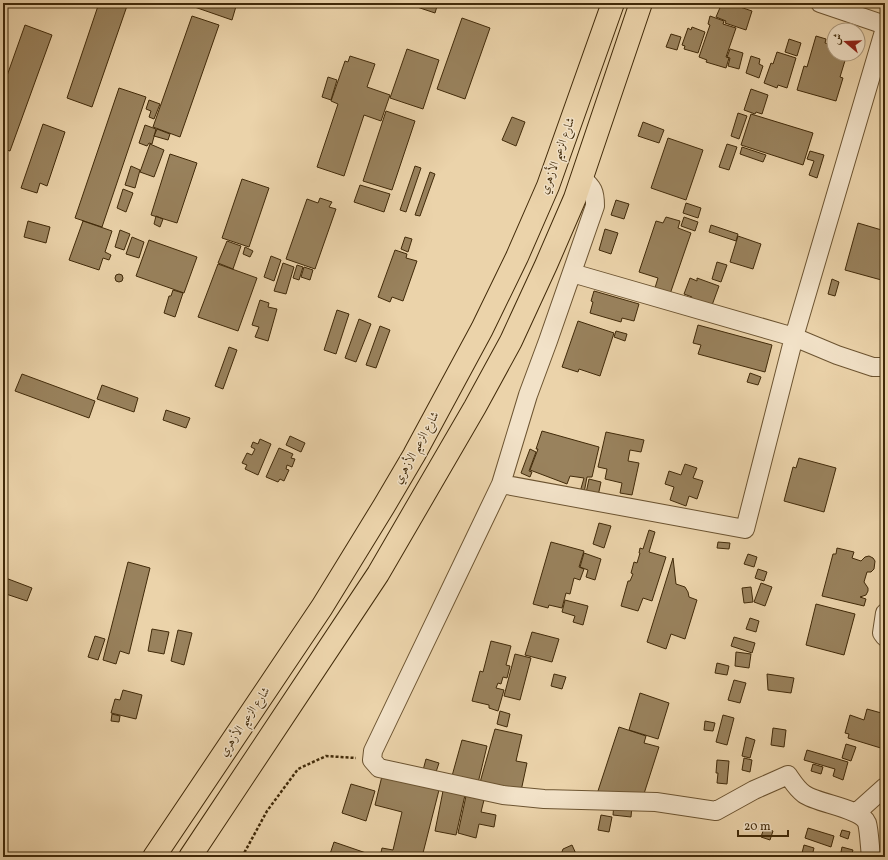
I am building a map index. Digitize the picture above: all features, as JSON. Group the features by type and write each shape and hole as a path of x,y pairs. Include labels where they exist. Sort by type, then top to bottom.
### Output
{"main road":[{"name":"شارع الزعيم الأزهري","path":"154,857 322,608 406,467 482,329 517,257 548,186 612,3"},
{"path":"190,857 378,574 475,407 511,341 546,265 582,178 641,3"}],"street":[{"path":"820,3 885,25"},
{"path":"501,484 745,529 794,337 885,28"},
{"path":"582,178 595,194 595,206 528,395 501,484 372,751 372,760 379,768 503,795 544,799 656,802 716,811 754,790 788,774 795,786 805,794 818,801 856,813 867,823 871,857"},
{"path":"572,273 794,337 837,355 873,366 885,367"},
{"path":"884,635 885,613"},
{"path":"856,813 885,787"}],"path":[{"path":"242,857 267,811 298,769 326,756 352,757 372,760"}],"building":[{"path":"99,3 128,3 92,107 67,98"},
{"path":"183,3 237,3 232,20"},
{"path":"405,3 438,3 435,13"},
{"path":"722,3 728,3 752,11 746,30 725,23 726,21 716,17"},
{"path":"192,16 219,25 180,137 153,127"},
{"path":"710,16 724,21 723,24 736,28 726,57 729,58 726,68 706,62 707,60 699,57 710,25 708,24"},
{"path":"462,18 490,28 465,99 437,89"},
{"path":"25,25 52,35 10,151 3,149 3,87"},
{"path":"692,27 705,32 698,53 684,49 685,46 682,45 688,28 691,30"},
{"path":"671,34 681,37 677,50 666,47"},
{"path":"816,36 826,39 826,62 845,62 840,77 843,78 836,101 797,90 804,66 807,67"},
{"path":"789,39 801,43 797,56 785,52"},
{"path":"407,49 439,60 423,109 390,98"},
{"path":"730,49 743,53 739,69 728,66 730,58 727,57"},
{"path":"777,52 796,58 787,88 778,85 777,88 764,83 771,63 773,64"},
{"path":"350,56 375,64 367,87 390,95 381,121 364,115 344,176 317,167 338,104 331,101 345,61 348,62"},
{"path":"751,56 760,59 759,64 763,66 759,78 746,73"},
{"path":"328,77 337,80 331,100 322,97"},
{"path":"119,88 146,97 102,227 75,218"},
{"path":"751,89 768,95 762,114 756,112 755,114 744,110"},
{"path":"149,100 160,104 154,119 149,117 151,111 146,109"},
{"path":"386,111 415,121 392,190 363,181"},
{"path":"738,113 747,116 739,139 731,136"},
{"path":"751,114 813,133 803,165 741,145"},
{"path":"512,117 525,122 516,146 502,140"},
{"path":"643,122 664,130 659,143 638,136"},
{"path":"43,124 65,132 47,186 40,183 37,193 21,188"},
{"path":"145,125 156,129 152,144 149,143 147,146 139,143"},
{"path":"157,129 170,134 168,140 154,136"},
{"path":"668,138 703,150 686,200 651,188"},
{"path":"150,144 164,150 154,177 140,172"},
{"path":"727,144 737,147 729,170 719,167"},
{"path":"742,147 766,155 763,162 740,154"},
{"path":"810,151 824,155 817,178 809,175 814,161 807,159"},
{"path":"170,154 197,163 177,223 151,215"},
{"path":"131,166 140,170 135,188 125,185"},
{"path":"415,166 421,168 406,212 400,210"},
{"path":"430,172 435,174 420,216 415,215"},
{"path":"242,179 269,188 249,247 222,238"},
{"path":"360,185 390,194 384,212 354,202"},
{"path":"123,189 133,193 126,212 117,208"},
{"path":"320,198 332,202 329,207 336,209 315,269 286,259 307,199 318,203"},
{"path":"616,200 629,204 624,219 611,215"},
{"path":"686,203 701,208 698,218 683,213"},
{"path":"156,216 163,219 160,227 154,224"},
{"path":"666,217 680,221 678,228 691,233 669,297 654,291 658,278 639,272 656,221 663,223"},
{"path":"684,217 698,222 695,231 681,226"},
{"path":"28,221 50,227 46,243 24,237"},
{"path":"83,221 112,231 105,252 111,255 109,260 103,258 99,270 69,260"},
{"path":"858,223 885,231 885,281 845,270"},
{"path":"711,225 738,234 736,241 709,232"},
{"path":"605,229 618,233 611,254 599,250"},
{"path":"120,230 130,234 124,250 115,247"},
{"path":"738,236 761,244 753,269 730,262"},
{"path":"132,237 144,242 139,258 126,254"},
{"path":"405,237 412,239 408,252 401,249"},
{"path":"149,240 197,257 184,293 136,276"},
{"path":"227,241 241,246 233,269 218,263"},
{"path":"245,247 253,251 250,257 243,254"},
{"path":"395,250 407,254 406,258 417,261 403,301 392,297 390,302 378,297"},
{"path":"271,256 281,260 274,281 264,277"},
{"path":"717,262 727,265 721,282 712,279"},
{"path":"283,263 294,267 286,294 274,291"},
{"path":"218,264 257,278 238,331 198,317"},
{"path":"297,265 303,267 299,280 293,278"},
{"path":"304,267 313,270 310,280 301,277"},
{"path":"119,274 122,275 122,281 119,282 116,281 115,278 116,275"},
{"path":"690,278 697,281 697,278 719,286 711,308 690,301 692,297 684,294"},
{"path":"832,279 839,282 835,296 828,294"},
{"path":"173,290 183,293 175,317 164,313 169,296 171,296"},
{"path":"594,291 639,304 634,321 622,318 621,322 590,313"},
{"path":"260,300 269,303 268,307 277,309 268,341 255,337 259,327 252,325"},
{"path":"337,310 349,314 336,354 324,350"},
{"path":"359,319 371,324 356,362 345,358"},
{"path":"578,321 614,333 600,376 579,369 578,372 562,367"},
{"path":"698,325 772,345 765,372 698,354 701,345 693,343"},
{"path":"380,326 390,330 376,368 366,365"},
{"path":"616,331 627,334 625,341 614,337"},
{"path":"229,347 237,350 223,389 215,386"},
{"path":"750,373 761,377 758,385 747,382"},
{"path":"22,374 95,401 89,418 15,391"},
{"path":"102,385 138,398 134,412 97,399"},
{"path":"166,410 190,418 186,428 163,420"},
{"path":"542,431 599,447 592,477 587,477 584,493 580,492 584,478 570,476 567,484 530,470 538,449 536,449"},
{"path":"606,432 644,440 641,452 630,450 628,461 639,463 632,495 620,493 622,483 605,479 607,469 598,467"},
{"path":"290,436 305,443 301,452 286,445"},
{"path":"260,439 271,444 258,475 245,469 247,465 242,463 247,453 252,455 255,449 251,447 253,442 258,444"},
{"path":"279,448 293,454 291,458 295,459 292,467 287,465 286,469 289,470 284,481 280,479 278,482 266,477"},
{"path":"530,449 536,452 529,471 532,472 530,477 521,473"},
{"path":"799,458 836,468 824,512 784,501 793,467 796,468"},
{"path":"685,464 697,468 693,478 703,481 697,499 689,496 686,506 670,500 674,487 665,484 669,471 681,475"},
{"path":"589,479 601,482 598,496 586,493"},
{"path":"599,523 611,526 604,548 593,544"},
{"path":"649,530 655,532 649,552 666,557 652,601 643,598 638,611 621,606 628,581 630,581 633,574 631,573 634,562 637,563 640,548 643,549"},
{"path":"551,542 584,551 579,567 584,569 580,580 574,578 570,594 566,593 562,608 549,605 548,608 533,604"},
{"path":"718,542 730,543 729,549 717,548"},
{"path":"837,548 854,552 852,558 861,561 865,557 869,556 875,561 874,569 871,572 867,572 864,582 868,588 868,591 866,595 860,597 866,599 864,606 822,596 833,554 836,554"},
{"path":"584,553 601,559 595,580 586,577 588,570 580,567"},
{"path":"748,554 757,557 754,567 744,564"},
{"path":"673,558 676,584 685,587 689,597 697,600 685,639 671,634 666,649 647,642"},
{"path":"128,562 150,568 129,654 120,651 116,664 103,660"},
{"path":"758,569 767,572 764,581 755,578"},
{"path":"3,577 32,588 27,601 3,593"},
{"path":"761,583 772,587 765,606 754,602"},
{"path":"751,587 753,602 744,603 742,588"},
{"path":"565,600 588,606 583,625 573,622 575,616 562,612"},
{"path":"816,604 855,614 844,655 806,645"},
{"path":"750,618 759,621 756,632 746,629"},
{"path":"152,629 169,632 164,654 148,651"},
{"path":"178,630 192,633 184,665 171,661"},
{"path":"532,632 559,639 552,662 525,655"},
{"path":"95,636 105,639 98,660 88,657"},
{"path":"734,637 755,643 752,653 731,646"},
{"path":"491,641 511,646 506,665 510,666 507,678 503,677 501,684 498,683 496,688 504,690 498,711 489,708 489,705 472,701 480,671 483,672"},
{"path":"736,652 751,654 749,668 735,666"},
{"path":"515,654 531,658 520,700 504,696"},
{"path":"717,663 729,666 727,675 715,673"},
{"path":"554,674 566,677 562,689 551,686"},
{"path":"767,674 794,678 791,693 768,690"},
{"path":"734,680 746,683 740,703 728,700"},
{"path":"123,690 142,695 136,719 111,713 115,699 120,700"},
{"path":"640,693 669,703 658,739 629,730"},
{"path":"867,709 885,714 884,749 848,738 849,734 845,733 850,715 864,720"},
{"path":"500,711 510,714 507,727 497,724"},
{"path":"112,714 120,716 119,722 111,721"},
{"path":"723,715 734,718 727,745 716,742"},
{"path":"705,721 715,723 713,731 704,730"},
{"path":"619,727 646,736 644,743 659,747 642,800 596,797"},
{"path":"773,728 786,730 784,747 771,745"},
{"path":"495,729 522,735 516,761 527,763 521,791 479,786"},
{"path":"746,737 755,740 750,758 742,756"},
{"path":"462,740 487,746 478,783 452,776"},
{"path":"846,744 856,747 851,761 842,758"},
{"path":"807,750 848,762 843,780 833,776 835,769 804,760"},
{"path":"744,758 752,760 750,772 742,770"},
{"path":"426,759 439,763 434,778 422,774"},
{"path":"717,760 729,761 727,784 717,783"},
{"path":"813,764 823,767 821,774 811,771"},
{"path":"382,776 439,790 422,857 380,857 382,848 393,850 402,812 375,805"},
{"path":"351,784 375,791 366,821 342,813"},
{"path":"443,791 465,795 456,835 435,831"},
{"path":"466,796 484,800 481,812 496,815 494,827 479,824 476,838 458,833"},
{"path":"614,803 632,805 631,817 613,815"},
{"path":"601,815 612,817 609,832 598,830"},
{"path":"764,828 773,831 770,840 761,837"},
{"path":"808,828 834,836 831,847 805,838"},
{"path":"842,830 850,832 848,839 840,836"},
{"path":"334,842 369,854 368,857 329,857"},
{"path":"572,845 577,856 560,857 563,849"},
{"path":"804,845 814,848 812,856 802,853"},
{"path":"842,847 853,850 851,856 841,852"}]}
